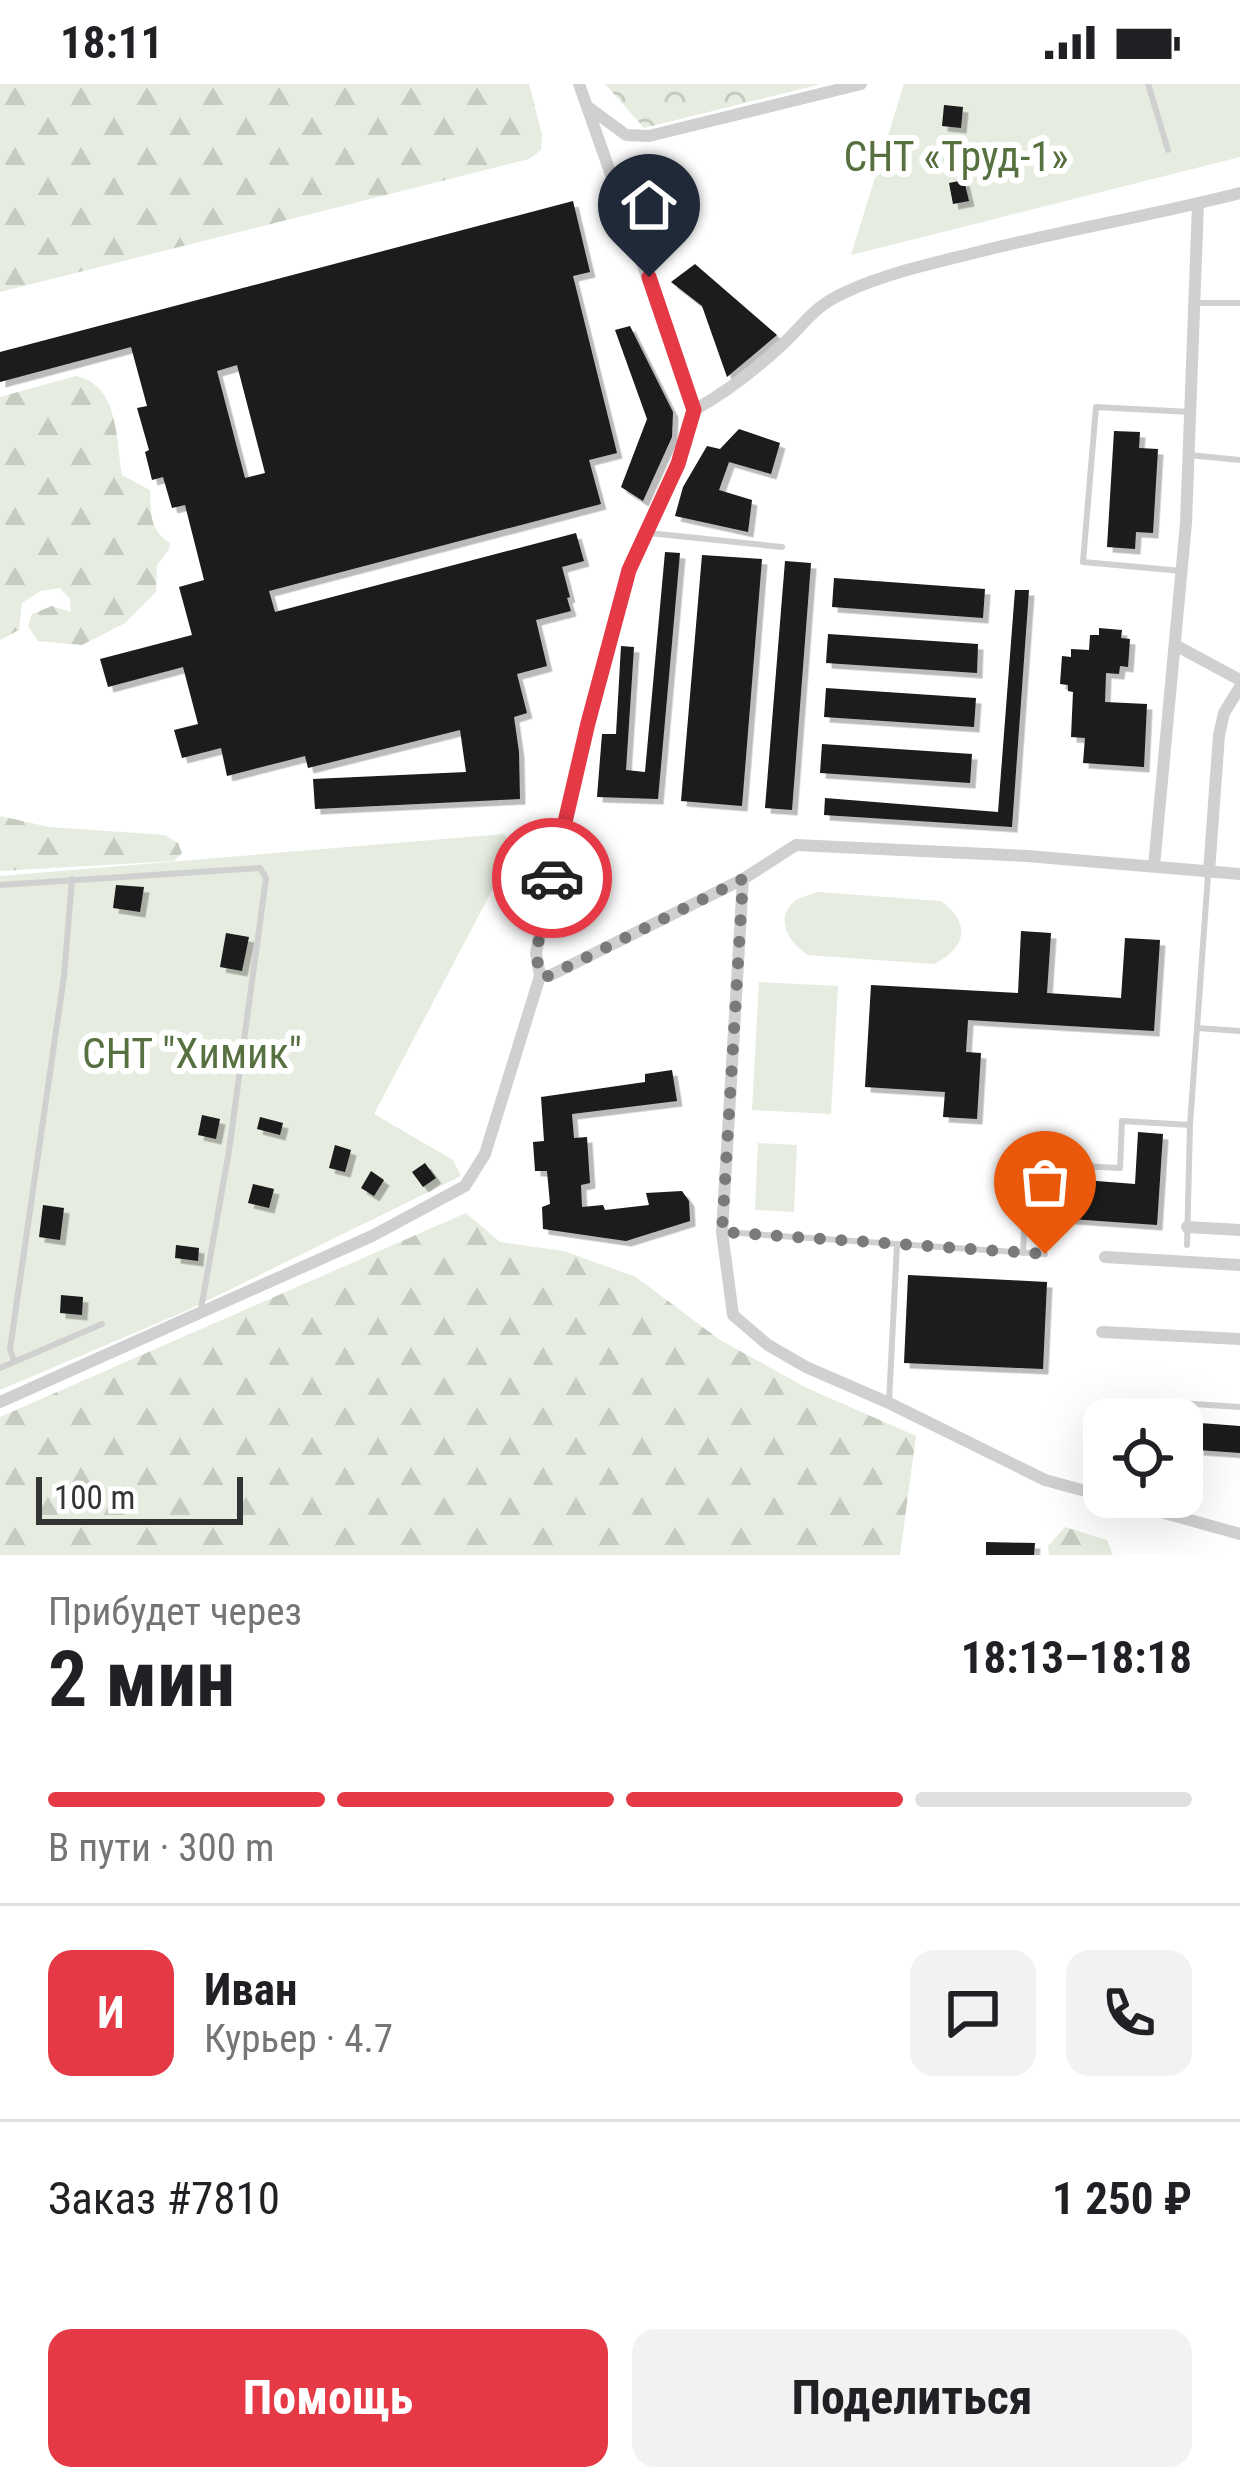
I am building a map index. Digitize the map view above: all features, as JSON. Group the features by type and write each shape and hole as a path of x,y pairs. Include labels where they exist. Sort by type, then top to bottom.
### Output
{"street":[{"path":"0,1402 372,1236 465,1186 485,1154 540,976 536,953 588,723 629,570 678,464 694,410 579,84"},
{"path":"587,106 626,135 649,136 862,84"},
{"path":"694,410 749,373 813,310 848,291 925,265 1240,193"},
{"path":"1154,866 1182,571 1198,203"},
{"path":"1175,645 1240,683 1224,713 1219,735 1208,872"},
{"path":"540,976 549,976 743,879 796,845 1027,856 1240,874"},
{"path":"743,879 733,1132 722,1232 733,1316 768,1345 806,1367 1045,1480 1083,1491"},
{"path":"1187,1227 1240,1230"},
{"path":"1106,1257 1240,1265"},
{"path":"1102,1332 1240,1339"},
{"path":"1184,1518 1240,1534"}],"lane":[{"path":"1148,84 1168,150"},
{"path":"1195,303 1240,303"},
{"path":"1182,571 1083,562 1096,407 1190,412"},
{"path":"1189,455 1240,460"},
{"path":"646,532 782,547"},
{"path":"0,885 260,868 266,878 229,1151 200,1312"},
{"path":"1187,1245 1190,1125 1208,872"},
{"path":"14,1361 10,1349 64,976 72,879"},
{"path":"1197,1028 1240,1031"},
{"path":"1022,1253 1028,1163 1120,1168 1122,1121 1190,1125"},
{"path":"722,1232 1045,1254"},
{"path":"889,1403 897,1244"},
{"path":"0,1368 102,1324"},
{"path":"1203,1405 1240,1407"}],"green space":[{"path":"0,84 529,84 542,134 541,150 529,159 0,292"},
{"path":"605,84 821,84 644,128"},
{"name":"СНТ «Труд-1»","path":"904,84 1240,84 1240,157 851,255"},
{"path":"76,376 90,381 108,402 122,475 150,490 152,520 170,543 169,549 157,565 156,592 125,623 82,645 38,641 28,626 32,614 52,606 71,612 70,599 60,588 40,591 22,603 19,630 0,640 0,397"},
{"path":"0,816 49,827 165,835 178,843 182,853 174,861 0,871"},
{"name":"СНТ \"Химик\"","path":"504,834 516,845 374,1114 453,1160 461,1176 186,1311 0,1390 0,876"},
{"path":"817,892 941,901 961,926 959,943 934,964 808,955 786,930 786,915 796,900"},
{"path":"759,982 838,986 831,1114 752,1110"},
{"path":"758,1143 797,1145 794,1212 755,1210"},
{"path":"466,1213 500,1242 564,1251 636,1277 720,1340 807,1388 916,1436 900,1555 0,1555 0,1417"},
{"path":"1065,1527 1107,1540 1113,1555 1049,1555 1048,1546"}],"building":[{"path":"944,105 963,107 961,128 942,126"},
{"path":"964,180 969,201 953,204 949,183"},
{"path":"573,201 590,272 573,276 617,453 589,460 601,504 269,591 275,612 576,533 584,561 562,567 571,611 536,620 547,666 517,674 527,713 514,717 520,799 315,809 313,779 466,772 460,730 308,768 305,756 227,776 221,748 182,758 174,730 198,724 183,667 108,687 100,659 192,635 179,587 204,580 185,505 172,508 163,477 152,480 137,408 147,406 131,347 0,382 0,352","holes":["237,365 265,473 245,478 217,371"]},
{"path":"695,264 777,335 727,377 702,306 671,282"},
{"path":"630,326 673,412 672,437 643,501 621,487 647,419 615,330"},
{"path":"739,429 780,443 771,474 729,462 719,490 752,500 748,532 675,516 683,487 707,446 720,449"},
{"path":"1114,431 1140,432 1139,448 1158,449 1153,533 1136,532 1135,549 1107,547"},
{"path":"665,552 680,553 658,799 597,797 602,734 616,734 621,646 634,647 626,770 645,772"},
{"path":"702,555 762,559 742,806 681,801"},
{"path":"785,561 811,563 792,810 765,808"},
{"path":"834,578 985,589 983,618 832,607"},
{"path":"1015,590 1029,590 1012,827 824,815 825,798 998,812"},
{"path":"1099,628 1122,630 1121,638 1130,639 1128,667 1120,666 1119,674 1106,673 1105,702 1147,704 1144,767 1083,763 1085,738 1071,737 1073,692 1060,684 1062,656 1071,657 1071,649 1089,650 1090,635 1099,635"},
{"path":"828,634 978,644 977,673 826,663"},
{"path":"826,688 976,698 974,727 824,717"},
{"path":"822,744 972,754 970,783 820,773"},
{"path":"116,885 144,887 140,912 113,908"},
{"path":"1021,931 1051,933 1047,993 1121,998 1125,938 1160,940 1154,1031 968,1020 966,1052 981,1053 977,1119 943,1117 945,1092 865,1087 871,985 1018,993"},
{"path":"226,933 249,937 242,971 220,967"},
{"path":"672,1070 677,1101 572,1114 574,1138 587,1137 590,1183 581,1185 582,1207 603,1205 605,1210 649,1205 646,1193 682,1191 689,1201 690,1221 626,1241 543,1229 542,1207 550,1204 547,1171 535,1171 533,1142 544,1141 541,1097 645,1082 645,1074"},
{"path":"202,1115 220,1119 216,1139 198,1135"},
{"path":"260,1117 283,1123 280,1135 257,1129"},
{"path":"1138,1132 1163,1134 1157,1225 1042,1217 1045,1177 1135,1184"},
{"path":"335,1145 351,1150 345,1172 329,1168"},
{"path":"425,1163 436,1178 423,1187 412,1172"},
{"path":"371,1171 384,1180 374,1196 361,1188"},
{"path":"253,1184 274,1189 269,1208 248,1203"},
{"path":"43,1205 64,1208 60,1240 39,1237"},
{"path":"176,1245 199,1248 198,1261 175,1258"},
{"path":"908,1275 1047,1282 1043,1369 904,1363"},
{"path":"61,1295 83,1297 82,1315 60,1313"},
{"path":"1203,1423 1240,1426 1240,1453 1203,1450"},
{"path":"986,1542 1035,1543 1034,1555 986,1555"}],"way so far":[{"path":"552,878 536,953 540,976 549,976 743,879 722,1232 1045,1254"}],"route":[{"path":"552,878 629,570 678,464 694,410 649,277"}]}
